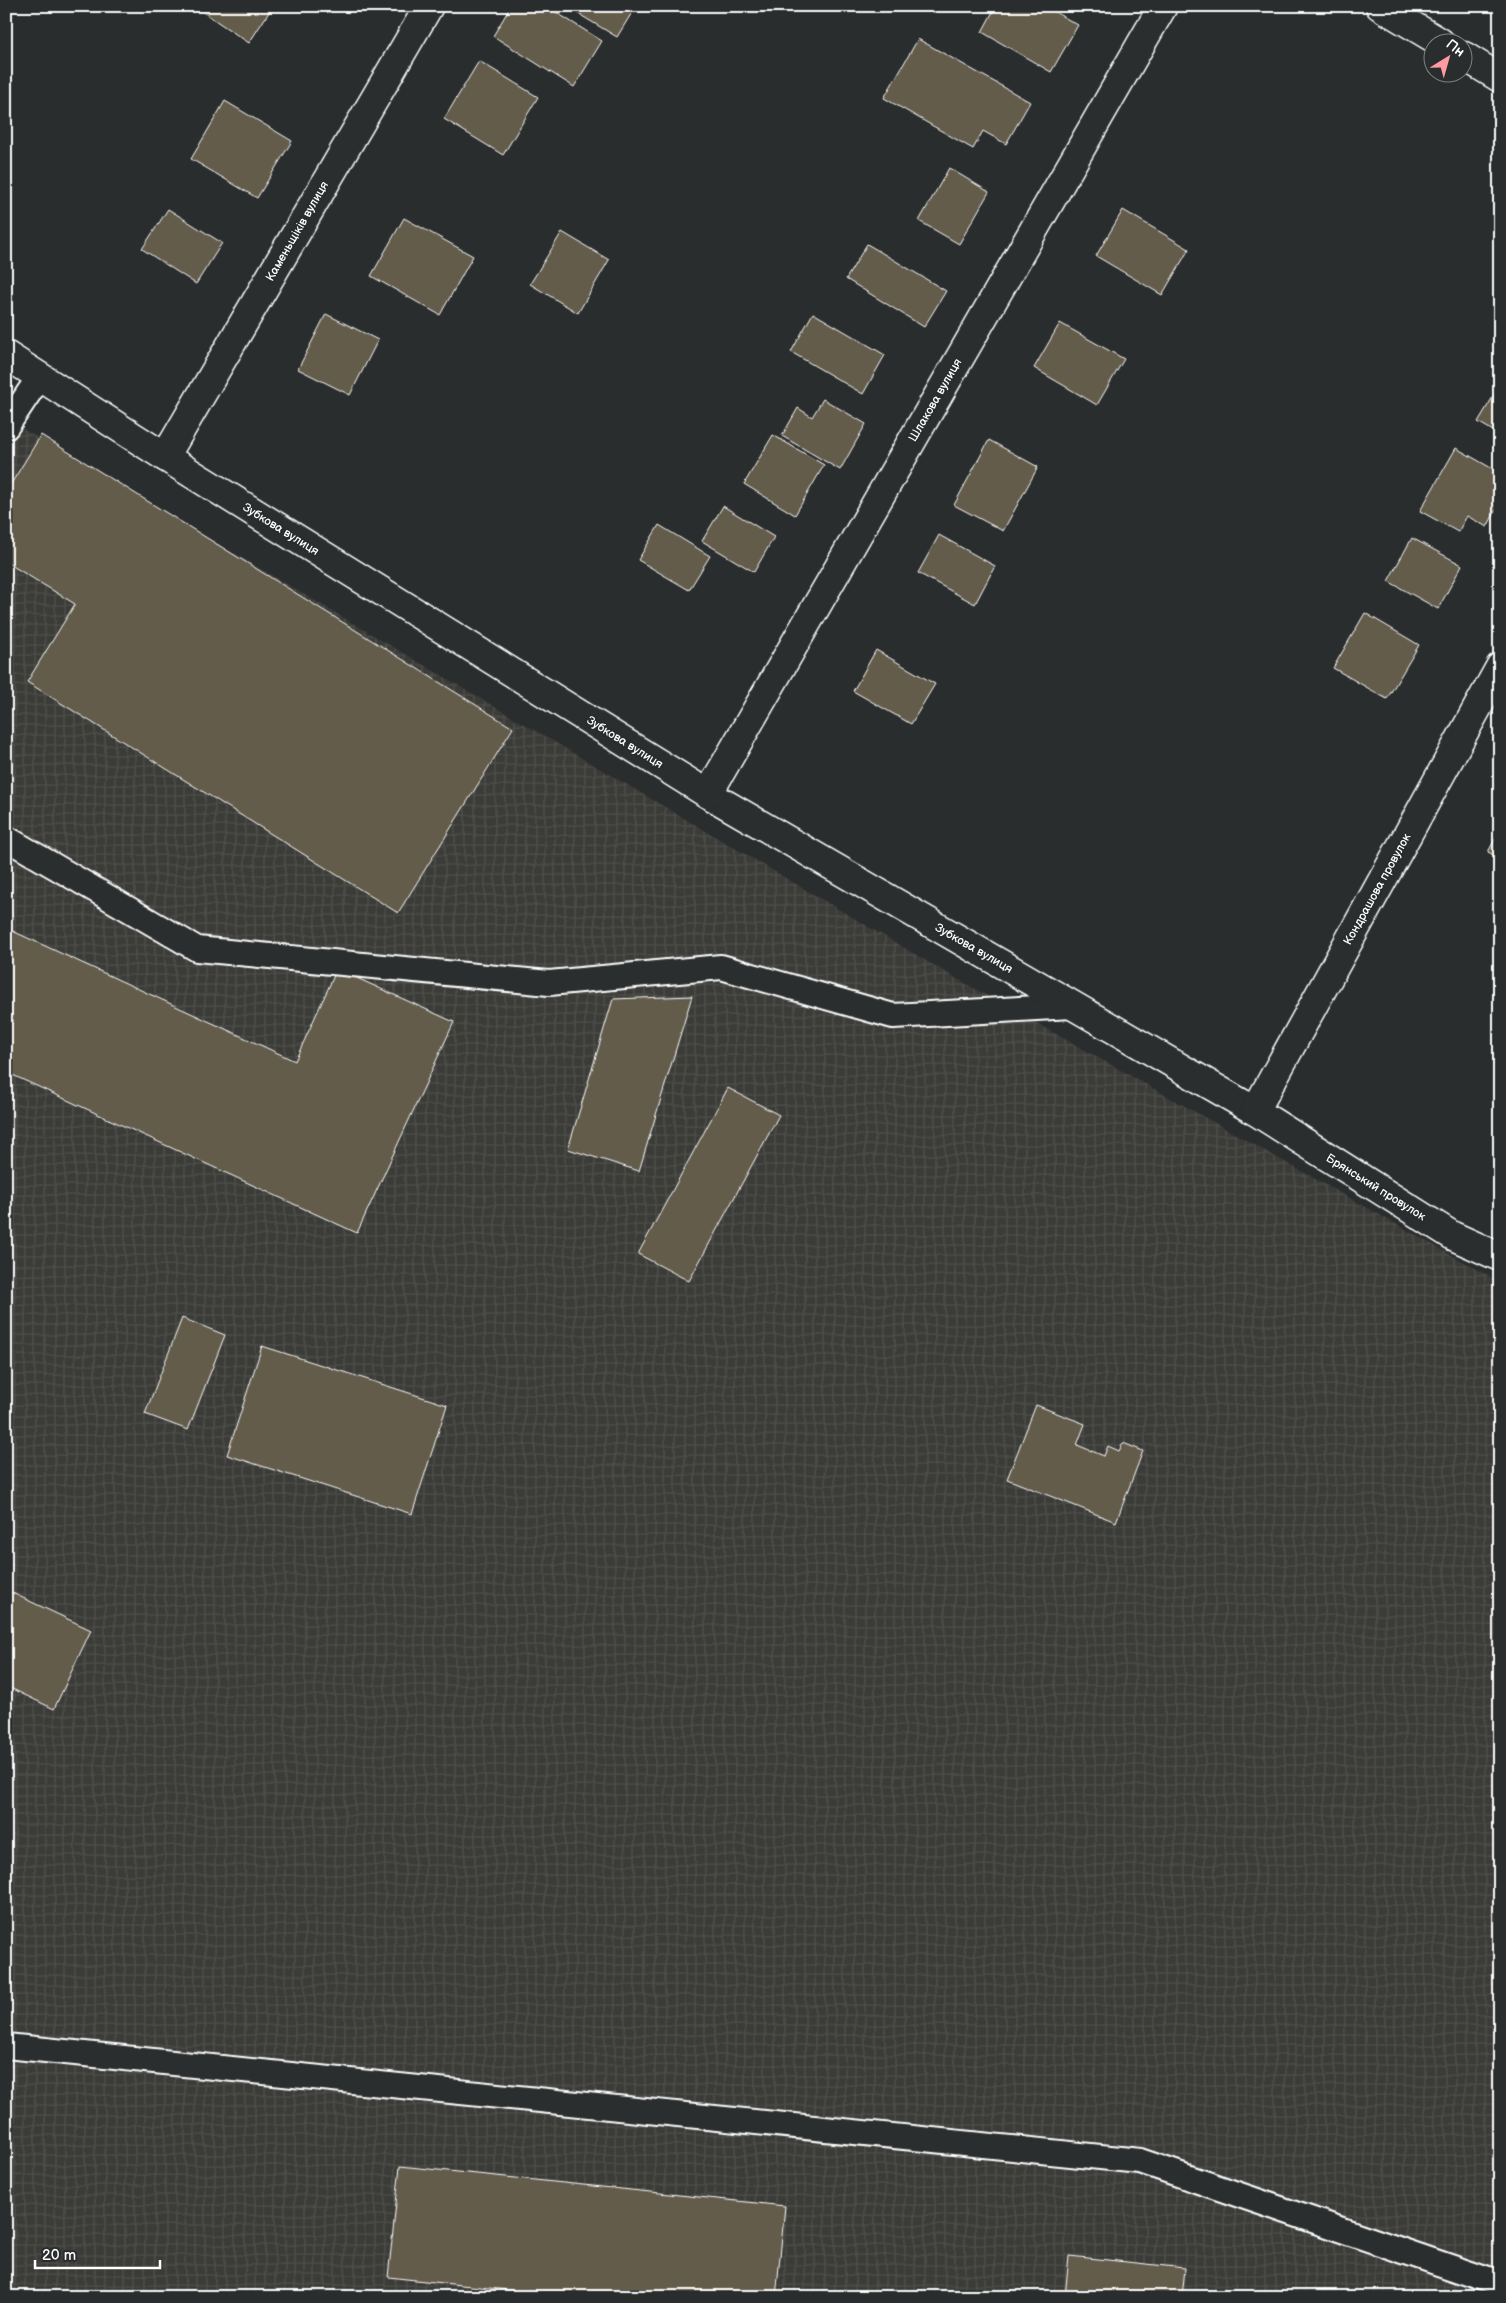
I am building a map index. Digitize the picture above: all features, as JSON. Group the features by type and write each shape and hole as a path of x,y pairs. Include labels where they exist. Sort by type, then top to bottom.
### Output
{"street":[{"name":"Каменьщіків вулиця","path":"165,456 429,6"},
{"name":"Шлакова вулиця","path":"708,794 1163,6"},
{"path":"1380,6 1424,32"},
{"path":"1474,62 1500,78"},
{"name":"Зубкова вулиця","path":"6,355 708,794 1255,1111"},
{"name":"Кондрашова провулок","path":"1255,1111 1500,667"},
{"name":"Брянський провулок","path":"1255,1111 1454,1236 1500,1258"}],"lane":[{"path":"6,427 40,376"},
{"path":"6,838 198,949 549,983 721,968 892,1016 1072,1006"},
{"path":"6,2046 1140,2160 1500,2284"}],"shaded area":[{"path":"6,419 952,976 1500,1282 1500,2297 6,2297"}],"building":[{"path":"194,6 273,6 249,43"},
{"path":"511,6 546,6 602,41 574,87 493,36"},
{"path":"574,6 636,6 617,37 572,10"},
{"path":"996,6 1044,6 1078,25 1051,72 982,32"},
{"path":"918,39 1030,102 1006,144 983,131 973,149 884,98"},
{"path":"479,61 538,97 503,155 444,119"},
{"path":"225,101 292,141 257,198 191,159"},
{"path":"949,168 989,192 959,244 919,221"},
{"path":"168,209 222,243 196,284 142,249"},
{"path":"1123,210 1189,249 1162,295 1096,256"},
{"path":"404,218 473,256 440,315 371,276"},
{"path":"562,232 609,260 578,313 530,284"},
{"path":"867,244 946,291 924,327 846,279"},
{"path":"813,313 885,355 863,394 791,352"},
{"path":"326,314 378,340 350,395 298,369"},
{"path":"1060,323 1124,359 1097,405 1034,368"},
{"path":"1500,385 1500,435 1478,422"},
{"path":"823,399 866,424 840,470 782,436 798,408 812,417"},
{"path":"41,435 513,728 398,913 27,682 75,604 6,562 6,492"},
{"path":"773,435 824,465 795,515 744,484"},
{"path":"989,440 1038,467 1003,531 954,505"},
{"path":"1456,448 1500,473 1500,503 1487,527 1467,516 1458,532 1420,511"},
{"path":"723,506 774,537 754,572 702,541"},
{"path":"659,525 710,556 689,590 638,560"},
{"path":"939,535 995,566 975,604 918,573"},
{"path":"1412,538 1462,565 1438,609 1388,581"},
{"path":"1365,613 1419,645 1387,699 1333,668"},
{"path":"876,650 935,684 911,724 853,691"},
{"path":"1500,830 1500,858 1488,852"},
{"path":"6,928 295,1061 337,969 454,1022 357,1233 6,1072"},
{"path":"692,996 639,1171 568,1149 613,999"},
{"path":"728,1088 779,1115 689,1281 638,1254"},
{"path":"182,1318 225,1335 188,1430 145,1414"},
{"path":"262,1346 447,1405 412,1514 227,1455"},
{"path":"1036,1405 1085,1424 1077,1445 1104,1456 1108,1446 1119,1451 1123,1443 1143,1451 1116,1522 1007,1479"},
{"path":"6,1590 91,1630 54,1709 6,1686"},
{"path":"400,2166 785,2206 776,2297 572,2297 388,2277"},
{"path":"1069,2256 1185,2268 1182,2297 1065,2297"}]}
